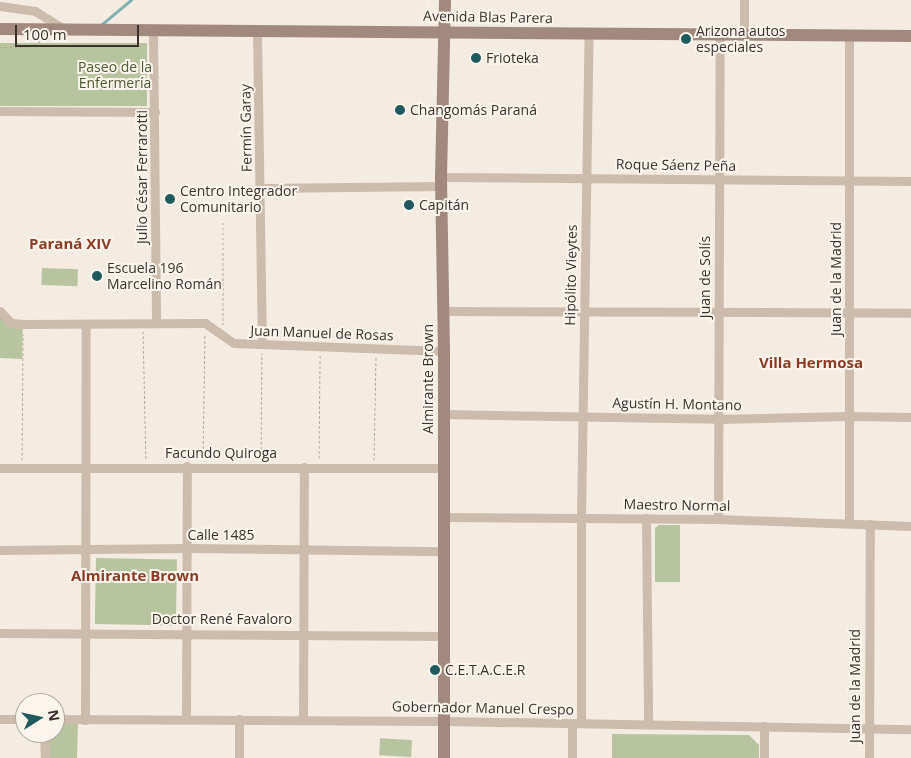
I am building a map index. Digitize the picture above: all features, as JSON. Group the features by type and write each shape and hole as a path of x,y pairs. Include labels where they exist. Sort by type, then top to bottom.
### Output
{"main road":[{"name":"Almirante Brown","path":"444,758 442,468 444,351 441,182 445,0"},
{"name":"Avenida Blas Parera","path":"0,29 911,36"}],"street":[{"path":"744,0 744,35"},
{"path":"0,6 15,6 35,11 64,29"},
{"name":"Julio César Ferrarotti","path":"153,30 156,323"},
{"name":"Fermín Garay","path":"257,31 262,344"},
{"name":"Hipólito Vieytes","path":"572,758 576,724 581,518 589,33"},
{"name":"Juan de Solís","path":"718,519 720,35"},
{"name":"Juan de la Madrid","path":"849,523 850,36"},
{"path":"0,111 155,112"},
{"name":"Roque Sáenz Peña","path":"261,188 587,177 911,181"},
{"path":"0,311 11,323 23,324 205,323"},
{"path":"443,311 911,313"},
{"name":"Juan Manuel de Rosas","path":"205,323 234,343 444,351"},
{"path":"85,720 86,325"},
{"name":"Agustín H. Montano","path":"444,414 718,420 849,416 911,417"},
{"path":"186,718 187,466"},
{"name":"Facundo Quiroga","path":"0,468 187,466 442,468"},
{"path":"303,720 304,467"},
{"name":"Maestro Normal","path":"442,517 718,519 911,526"},
{"path":"646,518 648,724"},
{"name":"Juan de la Madrid","path":"869,758 870,524"},
{"name":"Calle 1485","path":"0,550 187,548 443,551"},
{"name":"Doctor René Favaloro","path":"0,633 186,632 443,636"},
{"name":"Gobernador Manuel Crespo","path":"65,719 186,718 911,729"},
{"path":"0,719 15,719"},
{"path":"239,719 239,758"},
{"path":"764,726 764,758"},
{"path":"44,743 44,758"}],"path":[{"path":"0,47 34,45 49,36"},
{"path":"222,336 223,220"},
{"path":"143,323 146,467"},
{"path":"203,466 205,323"},
{"path":"22,468 23,324"},
{"path":"261,467 262,344"},
{"path":"319,467 320,347"},
{"path":"374,468 376,349"}],"green space":[{"name":"Paseo de la Enfermería","path":"0,43 147,43 147,106 0,106"},
{"path":"42,268 78,269 77,286 41,285"},
{"path":"0,311 11,323 23,324 22,359 0,358"},
{"path":"659,525 680,525 680,582 655,582 655,528"},
{"path":"96,558 177,559 176,625 95,624"},
{"path":"65,719 78,720 77,758 45,758 44,743 65,743"},
{"path":"612,734 749,735 759,745 759,758 612,758"},
{"path":"380,738 412,740 411,757 379,755"}],"waterway":[{"path":"101,25 131,0"}],"place":[{"name":"Arizona autos especiales","path":"686,39"},
{"name":"Frioteka","path":"476,58"},
{"name":"Changomás Paraná","path":"400,110"},
{"name":"Centro Integrador Comunitario","path":"170,199"},
{"name":"Capitán","path":"409,205"},
{"name":"Escuela 196 Marcelino Román","path":"97,276"},
{"name":"C.E.T.A.C.E.R","path":"435,670"}],"district":[{"name":"Paraná XIV","path":"70,244"},
{"name":"Villa Hermosa","path":"811,363"},
{"name":"Almirante Brown","path":"135,576"}]}
